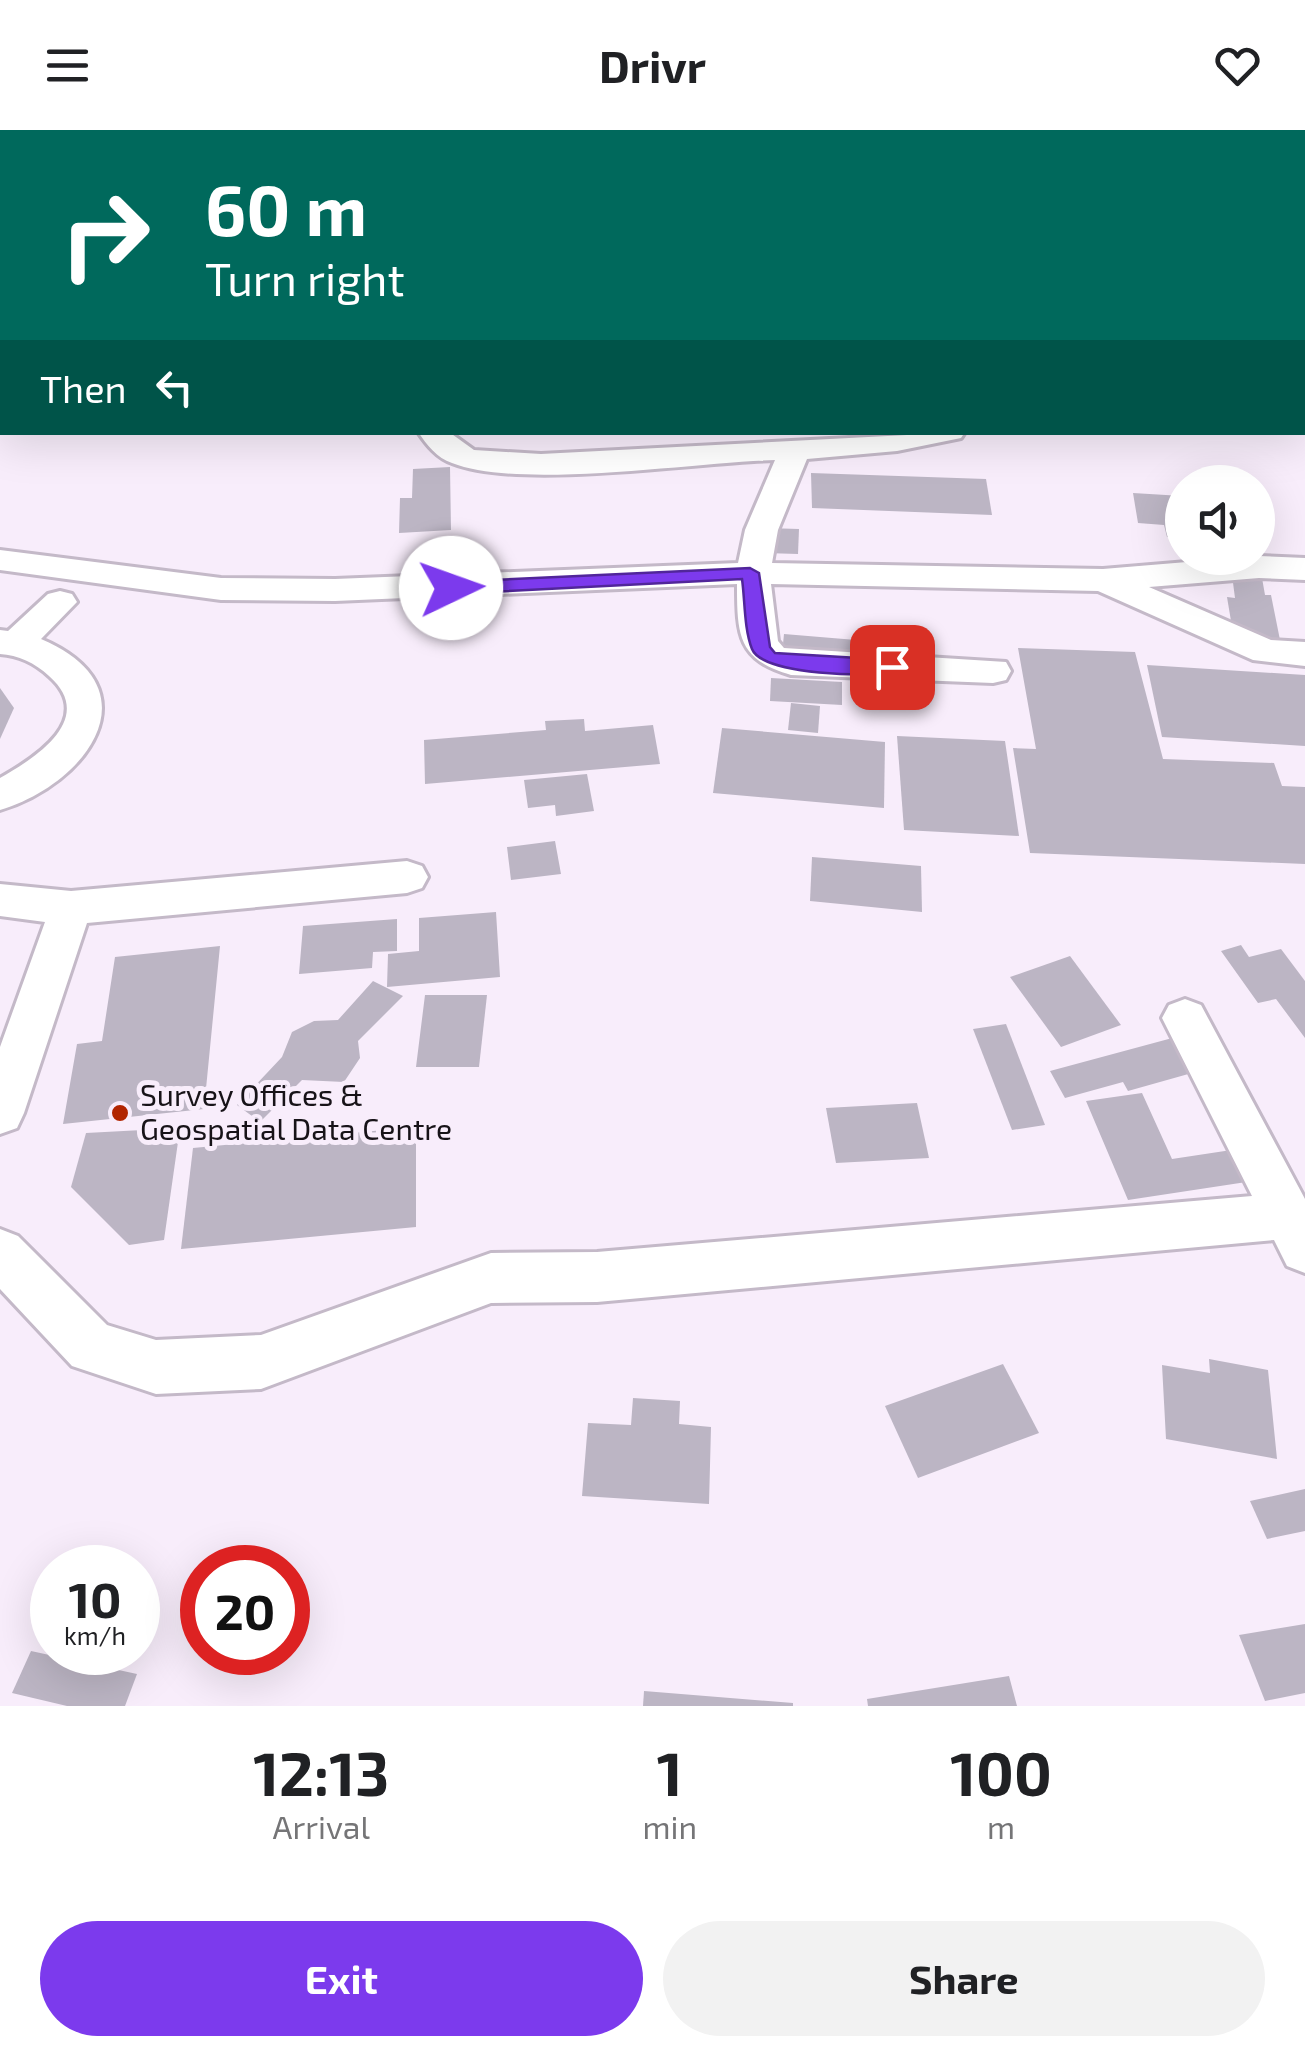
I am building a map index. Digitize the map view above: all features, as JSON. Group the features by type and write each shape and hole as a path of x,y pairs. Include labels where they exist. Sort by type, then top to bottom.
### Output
{"street":[{"path":"434,435 445,448 473,460 795,451 939,435"},
{"path":"795,451 764,523 750,573 761,648 769,658 790,664 993,670"},
{"path":"0,560 222,589 451,588 750,573 1103,580 1260,568 1305,570"},
{"path":"1103,580 1266,652 1305,654"},
{"path":"9,642 60,602"},
{"path":"0,796 45,773 79,736 88,710 77,679 50,657 9,642"},
{"path":"0,900 71,908 408,877"},
{"path":"0,1113 71,908"},
{"path":"0,1254 90,1347 156,1367 261,1362 491,1278 596,1277 1295,1233 1186,1018"}],"building":[{"path":"450,467 451,530 399,533 400,498 412,498 413,469"},
{"path":"811,473 986,479 992,515 812,508"},
{"path":"1133,493 1165,495 1165,529 1164,525 1138,523"},
{"path":"767,528 799,529 798,554 765,553"},
{"path":"1232,575 1262,578 1265,595 1271,595 1281,645 1232,627 1227,597 1235,598"},
{"path":"784,634 856,640 855,660 782,654"},
{"path":"1018,648 1135,652 1163,759 1274,763 1282,786 1305,787 1305,864 1030,853 1013,748 1036,749"},
{"path":"1147,665 1305,675 1305,746 1162,737"},
{"path":"771,678 842,682 842,705 770,701"},
{"path":"0,688 14,708 0,739"},
{"path":"791,703 820,706 818,733 788,730"},
{"path":"584,719 585,731 653,725 660,764 425,784 424,740 546,730 545,721"},
{"path":"722,728 885,742 884,808 713,793"},
{"path":"897,736 1005,741 1019,836 904,830"},
{"path":"587,774 594,811 556,816 555,805 528,808 524,780"},
{"path":"555,841 561,874 511,880 507,847"},
{"path":"812,857 921,866 922,912 810,901"},
{"path":"496,912 500,977 387,987 388,954 419,951 419,918"},
{"path":"397,919 397,951 373,952 372,968 299,974 303,926"},
{"path":"1241,945 1249,957 1281,949 1305,981 1305,1038 1276,999 1258,1003 1221,951"},
{"path":"220,946 204,1109 63,1124 77,1044 102,1041 115,957"},
{"path":"1070,956 1121,1025 1061,1047 1010,977"},
{"path":"373,981 403,996 358,1041 360,1058 344,1082 302,1080 260,1122 237,1105 282,1057 292,1032 314,1021 338,1020"},
{"path":"425,995 487,995 479,1067 416,1067"},
{"path":"1006,1024 1045,1125 1012,1130 973,1029"},
{"path":"1176,1037 1199,1071 1128,1091 1123,1082 1065,1098 1050,1071"},
{"path":"1142,1093 1172,1159 1238,1149 1253,1181 1128,1200 1086,1101"},
{"path":"917,1103 929,1158 836,1163 826,1108"},
{"path":"416,1127 416,1227 181,1249 193,1148"},
{"path":"180,1128 164,1240 129,1245 71,1187 86,1133"},
{"path":"1209,1359 1268,1370 1277,1459 1166,1439 1162,1365 1210,1373"},
{"path":"1003,1364 1039,1433 918,1478 885,1406"},
{"path":"633,1398 680,1401 679,1424 711,1427 709,1504 582,1496 588,1423 631,1425"},
{"path":"1305,1489 1305,1531 1267,1539 1250,1501"},
{"path":"1305,1624 1305,1693 1265,1701 1239,1635"},
{"path":"30,1653 30,1675 137,1675 125,1706 67,1706 12,1693"},
{"path":"1009,1676 1017,1706 868,1706 867,1699"},
{"path":"644,1691 793,1703 793,1706 643,1706"}],"place":[{"name":"Survey Offices & Geospatial Data Centre","path":"120,1113"}],"route":[{"path":"451,588 750,573 761,648 769,658 790,664 892,667"}]}
